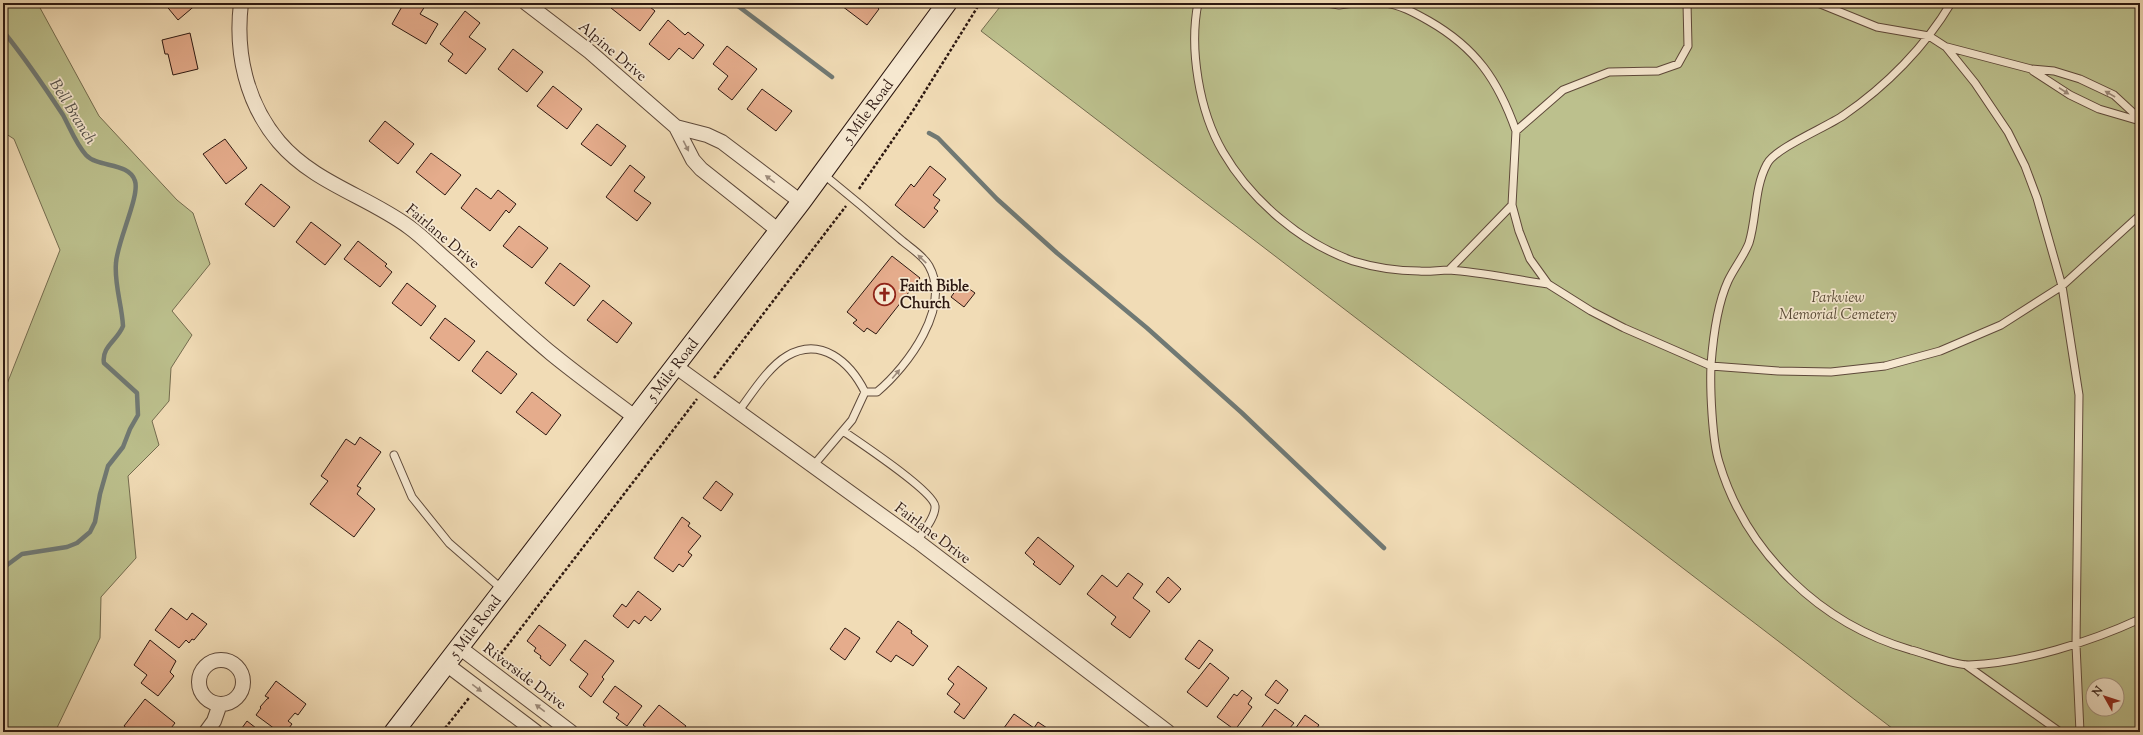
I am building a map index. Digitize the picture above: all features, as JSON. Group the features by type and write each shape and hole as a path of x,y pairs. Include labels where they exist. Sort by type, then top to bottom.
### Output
{"main road":[{"name":"5 Mile Road","path":"394,732 801,202 947,3"}],"street":[{"name":"Fairlane Drive","path":"241,3 239,20 240,48 248,84 265,122 291,154 317,175 381,209 410,228 552,354 636,418"},
{"name":"Alpine Drive","path":"526,3 590,52 676,127 693,160 701,169 779,231"},
{"name":"Alpine Drive","path":"676,127 707,135 722,142 801,202"},
{"name":"Fairlane Drive","path":"675,366 917,541 1168,732"},
{"name":"Riverside Drive","path":"459,647 571,732"},
{"path":"446,664 536,732"},
{"path":"206,732 214,721 220,704"}],"lane":[{"path":"1198,3 1194,24 1196,61 1204,107 1223,152 1250,188 1277,217 1313,242 1354,261 1418,271 1449,270 1548,284"},
{"path":"1327,3 1339,5 1354,3"},
{"path":"1383,3 1393,4 1418,15 1449,33 1472,52 1489,75 1507,105 1516,130 1512,204 1519,231 1530,259 1548,284 1591,311 1624,328 1711,366 1778,371 1831,372 1885,366 1940,351 2001,324 2062,286 2140,215"},
{"path":"1516,130 1563,90 1608,72 1658,71 1678,64 1688,46 1687,3"},
{"path":"1818,3 1877,27 1929,36 1946,47 2031,69 2054,72 2080,79 2114,96 2140,120"},
{"path":"1951,3 1929,36 1874,92 1841,117 1799,140 1768,161 1760,180 1756,215 1748,245 1727,282 1716,323 1711,366 1718,460 1734,501 1756,539 1784,574 1824,608 1862,632 1901,647 1966,665 2060,732"},
{"path":"1946,47 1979,89 2008,132 2025,166 2038,198 2062,286 2079,395 2076,645 2080,732"},
{"path":"2031,69 2070,95 2099,109 2140,120"},
{"path":"822,174 853,197 928,264 935,278 936,294 934,309 924,333 909,359 888,384 878,392 865,392"},
{"path":"1449,270 1512,204"},
{"path":"738,412 757,386 787,356 811,348 825,350 837,358 858,378 865,392"},
{"path":"813,466 852,420 865,392"},
{"path":"843,431 909,479 932,499 935,507 917,541"},
{"path":"394,455 412,497 450,543 504,590"},
{"path":"1966,665 2021,658 2076,645 2140,619"}],"path":[{"path":"489,670 853,197 914,109 980,3"},
{"path":"442,732 477,687"}],"green space":[{"path":"3,3 35,3 39,6 99,116 177,200 193,213 210,264 172,311 192,335 171,368 169,401 152,421 159,445 128,476 136,558 101,597 100,638 55,732 3,732 3,394 60,250 14,139 3,132"},
{"name":"Parkview Memorial Cemetery","path":"1003,3 2140,3 2140,732 1897,732 981,31"}],"building":[{"path":"164,3 198,3 178,20"},
{"path":"404,3 427,3 420,14 438,24 426,44 392,24"},
{"path":"615,3 645,3 655,11 640,31 611,8"},
{"path":"838,3 873,3 879,9 867,25"},
{"path":"465,11 480,23 469,37 486,49 466,74 448,61 453,54 440,44"},
{"path":"668,20 685,35 688,32 704,45 693,59 679,48 669,60 649,44"},
{"path":"190,33 198,69 173,75 168,54 165,54 162,40"},
{"path":"727,46 757,69 732,100 718,89 728,76 713,64"},
{"path":"513,49 543,72 527,92 498,69"},
{"path":"553,86 582,109 567,129 537,106"},
{"path":"762,89 792,111 776,131 747,109"},
{"path":"385,121 414,144 398,164 369,141"},
{"path":"597,124 626,146 611,166 581,144"},
{"path":"225,139 247,168 226,184 203,154"},
{"path":"431,153 461,175 445,195 416,172"},
{"path":"630,165 645,177 634,191 651,203 637,221 606,197"},
{"path":"930,166 946,179 933,195 940,200 934,208 938,211 924,228 895,205 911,184 914,187"},
{"path":"261,184 290,207 274,227 245,204"},
{"path":"476,188 491,199 498,190 516,204 509,213 506,210 490,231 461,208"},
{"path":"311,222 341,245 325,265 296,242"},
{"path":"519,226 548,248 532,268 503,246"},
{"path":"358,241 387,264 385,266 392,272 380,287 344,259"},
{"name":"Faith Bible Church","path":"892,256 920,278 876,334 867,328 864,332 853,323 857,320 847,312"},
{"path":"560,263 590,286 574,306 545,283"},
{"path":"407,283 436,306 421,326 392,303"},
{"path":"961,283 975,293 964,307 951,297"},
{"path":"603,300 632,323 617,343 587,320"},
{"path":"445,318 475,341 459,361 430,338"},
{"path":"487,351 517,374 501,394 472,371"},
{"path":"532,392 561,415 546,435 516,412"},
{"path":"360,437 381,452 357,486 361,488 357,494 375,509 354,537 310,504 328,481 321,476 346,439 355,445"},
{"path":"716,481 733,494 721,511 703,498"},
{"path":"682,517 690,523 688,526 701,536 688,552 692,555 683,567 679,564 673,572 654,558"},
{"path":"1038,537 1074,566 1060,585 1033,564 1035,562 1025,553"},
{"path":"1128,573 1143,584 1133,598 1150,611 1130,638 1111,624 1116,617 1087,594 1102,575 1117,587"},
{"path":"1168,577 1181,589 1169,603 1156,592"},
{"path":"638,591 661,609 651,621 645,616 639,624 634,620 628,628 613,616 622,604 626,607"},
{"path":"171,608 187,620 192,613 207,624 194,640 192,639 189,643 186,640 179,648 155,630"},
{"path":"898,621 912,631 911,633 928,646 913,666 896,655 891,662 876,652"},
{"path":"539,625 566,645 550,666 540,658 541,656 534,651 536,648 527,641"},
{"path":"845,628 860,638 845,660 830,649"},
{"path":"150,640 176,661 170,672 174,676 158,696 141,683 147,675 134,665"},
{"path":"585,640 614,661 602,677 604,679 591,697 579,687 588,674 570,660"},
{"path":"1199,640 1213,650 1199,669 1185,659"},
{"path":"1210,663 1229,678 1207,707 1187,692"},
{"path":"958,666 987,688 964,719 954,712 960,704 947,694 954,684 948,679"},
{"path":"1276,680 1288,690 1278,704 1265,695"},
{"path":"276,681 306,704 298,715 295,713 288,721 292,724 286,732 279,732 256,715 261,708 260,707 269,698 265,696"},
{"path":"615,686 642,706 627,726 616,718 619,714 603,702"},
{"path":"1242,690 1252,698 1248,704 1252,707 1235,730 1217,717 1234,694 1237,696"},
{"path":"145,699 175,723 168,732 164,729 162,732 132,732 124,726"},
{"path":"659,705 686,726 682,732 652,732 643,725"},
{"path":"1275,709 1294,723 1289,729 1292,732 1258,732"},
{"path":"1014,714 1034,728 1038,722 1053,732 1001,732"},
{"path":"1305,715 1319,725 1314,732 1300,732 1295,729"},
{"path":"247,721 261,732 239,732"}],"waterway":[{"path":"734,3 832,77"},
{"name":"Bell Branch","path":"3,31 49,93 63,115 73,136 86,155 98,162 126,171 132,175 135,181 136,188 134,197 120,243 116,263 116,279 123,326 121,331 107,348 104,363 137,393 138,415 130,429 123,447 108,466 100,494 95,522 90,532 77,543 67,547 22,554 3,568"},
{"path":"929,133 938,138 997,199 1057,253 1147,328 1242,413 1384,548"}],"place":[{"name":"Faith Bible Church","path":"884,295"}]}
